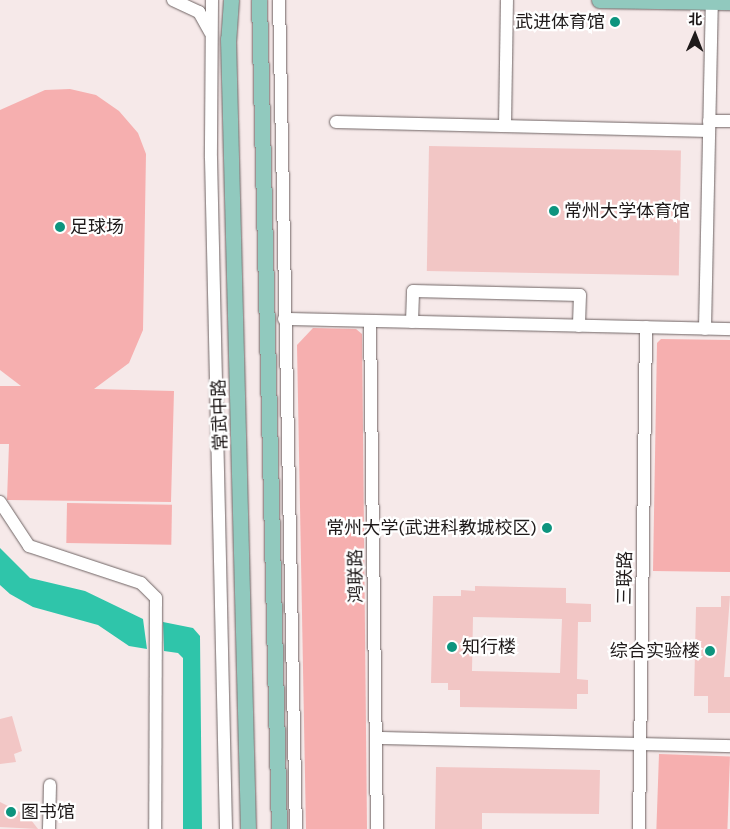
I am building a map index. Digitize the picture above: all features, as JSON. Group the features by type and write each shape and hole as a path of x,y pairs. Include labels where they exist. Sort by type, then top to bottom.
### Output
{"main road":[{"name":"常武中路","path":"231,0 228,39 248,829"},
{"path":"259,0 279,829"},
{"path":"599,0 730,2"}],"street":[{"path":"173,0 199,12 211,37"},
{"path":"212,0 211,37 226,829"},
{"path":"279,0 284,319 296,829"},
{"path":"505,126 507,0"},
{"path":"705,329 712,2"},
{"path":"336,122 505,126 709,126 730,121"},
{"path":"412,322 413,291 580,295 579,326"},
{"path":"284,319 730,329"},
{"name":"鸿联路","path":"370,322 377,829"},
{"name":"三联路","path":"639,829 646,327"},
{"path":"0,502 29,546 141,583 156,598 155,829"},
{"path":"377,738 730,746"},
{"path":"49,829 50,785"}],"shaded area":[{"path":"70,89 96,95 119,111 138,133 146,154 143,330 129,363 94,389 174,391 171,502 7,500 9,444 0,444 0,386 21,386 0,370 0,110 45,90"},
{"path":"313,328 356,329 362,334 367,829 306,829 297,345"},
{"path":"661,339 730,340 730,572 653,571 657,343"},
{"path":"67,503 172,505 171,545 66,543"},
{"path":"0,548 30,578 85,591 143,619 147,649 129,646 98,625 33,607 10,594 0,585"},
{"path":"163,622 193,628 200,636 202,829 183,829 183,658 178,653 164,651"},
{"path":"659,754 730,756 727,829 656,829"}],"building":[{"name":"常州大学体育馆","path":"429,146 681,150 679,275 427,271"},
{"name":"知行楼","path":"475,586 566,588 566,603 591,604 591,622 578,622 577,679 588,680 588,694 577,694 577,709 460,707 460,690 448,690 448,683 431,683 433,596 461,596 461,590 475,591","holes":["473,617 562,619 560,673 472,671"]},
{"name":"综合实验楼","path":"721,596 730,596 724,677 730,677 730,713 708,713 708,696 694,696 696,607 721,607"},
{"path":"12,716 22,751 14,754 16,762 0,764 0,719"},
{"path":"436,767 600,770 599,814 482,813 482,829 435,829"},
{"name":"图书馆","path":"0,802 28,816 38,829 0,827"}],"place":[{"name":"武进体育馆","path":"615,22"},
{"name":"常州大学体育馆","path":"554,211"},
{"name":"足球场","path":"60,227"},
{"name":"常州大学(武进科教城校区)","path":"547,528"},
{"name":"知行楼","path":"452,647"},
{"name":"综合实验楼","path":"710,651"},
{"name":"图书馆","path":"11,812"}]}
